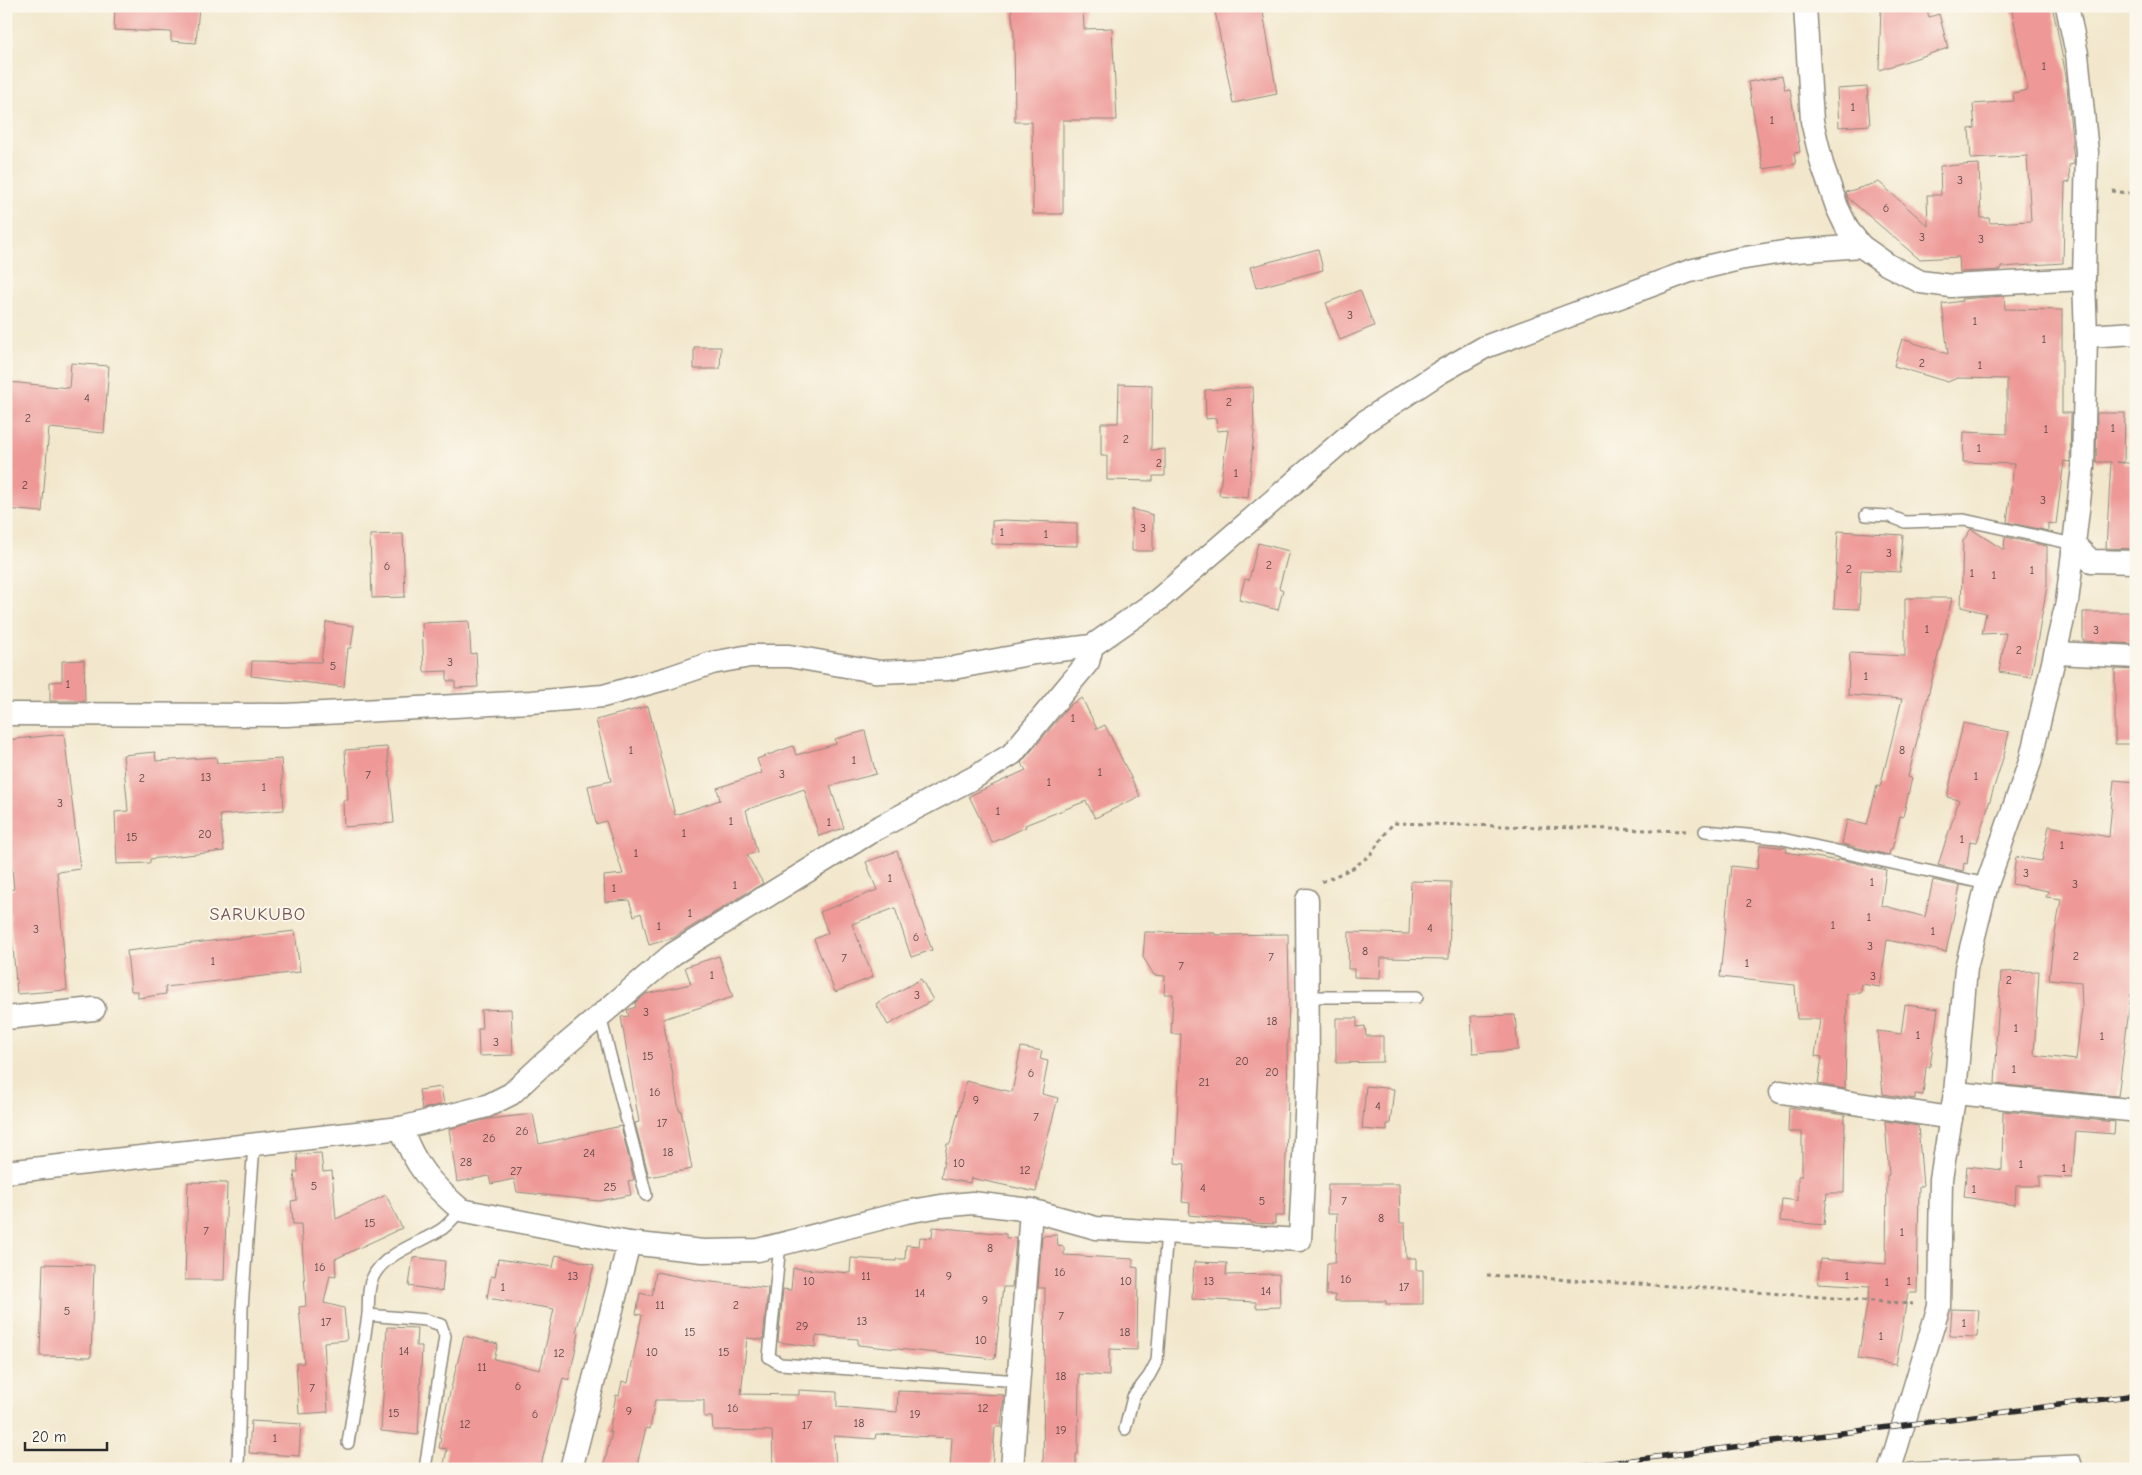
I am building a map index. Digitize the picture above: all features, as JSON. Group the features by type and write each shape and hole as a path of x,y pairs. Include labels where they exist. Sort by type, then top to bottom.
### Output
{"street":[{"path":"1805,6 1812,121 1822,164 1837,207 1848,230 1861,246 1888,265 1921,282 1951,286 2084,280"},
{"path":"1890,1469 1939,1306 1941,1179 1955,1093 1966,968 1987,884 2030,762 2067,602 2083,467 2087,152 2077,54 2067,6"},
{"path":"6,714 286,715 532,702 603,696 668,678 712,663 750,656 789,656 880,672 948,670 1034,653 1092,646 1158,600 1363,423 1439,373 1485,347 1690,272 1739,259 1783,252 1861,246"},
{"path":"2086,336 2136,333"},
{"path":"2074,544 2091,561 2136,562"},
{"path":"6,1172 401,1128 487,1106 511,1094 673,954 872,830 975,778 1012,754 1088,662 1092,646"},
{"path":"2056,653 2136,657"},
{"path":"401,1128 409,1148 422,1171 461,1210 629,1243 703,1251 758,1250 906,1212 972,1203 1031,1210 1096,1228 1300,1240 1308,1073 1307,900"},
{"path":"6,1018 94,1009"},
{"path":"1781,1092 1951,1118"},
{"path":"1955,1093 2129,1110"},
{"path":"1012,1469 1031,1210"},
{"path":"571,1469 629,1243"}],"lane":[{"path":"1866,515 1889,516 1905,522 1964,520 2074,544"},
{"path":"1705,831 1778,838 1987,884"},
{"path":"1307,997 1417,997"},
{"path":"600,1016 646,1195"},
{"path":"238,1469 242,1308 254,1145"},
{"path":"348,1443 373,1276 380,1267 398,1253 443,1228 461,1210"},
{"path":"1125,1429 1134,1397 1157,1361 1167,1231"},
{"path":"780,1244 769,1357 780,1364 1019,1381"},
{"path":"368,1315 426,1320 441,1325 445,1336 425,1469"},
{"path":"1910,1469 2075,1461 2077,1469"}],"path":[{"path":"871,6 894,6"},
{"path":"1307,900 1321,882 1354,868 1370,855 1393,823 1705,831"},
{"path":"1487,1275 1704,1288 1939,1306"}],"building":[{"path":"115,6 199,6 196,43 171,41 171,32 114,30"},
{"path":"1011,6 1083,6 1084,29 1112,28 1117,120 1063,120 1063,214 1033,214 1032,122 1015,122 1014,33"},
{"path":"1214,6 1262,6 1277,94 1233,103"},
{"path":"1881,6 1926,6 1929,17 1939,14 1948,48 1879,70"},
{"path":"2011,6 2052,6 2056,23 2066,76 2074,162 2074,164 2069,165 2070,182 2065,183 2063,263 2001,267 2001,270 1960,272 1959,257 1919,259 1848,198 1846,192 1879,182 1928,226 1927,195 1941,195 1940,166 1979,164 1981,218 1989,218 1990,223 2031,221 2027,156 1971,159 1969,129 1975,128 1973,104 2014,101 2013,93 2028,90"},
{"path":"1782,76 1785,90 1790,89 1800,152 1794,153 1796,164 1763,169 1748,82"},
{"path":"1867,87 1870,125 1839,127 1837,89"},
{"path":"1318,249 1323,270 1256,288 1250,267"},
{"path":"1360,290 1374,326 1340,340 1326,303"},
{"path":"2004,296 2005,309 2062,310 2062,413 2071,413 2070,462 2064,461 2056,524 2048,523 2048,531 2007,522 2014,464 1963,462 1964,432 2007,434 2007,379 1957,378 1948,382 1894,366 1902,339 1948,354 1942,304 1962,301 1961,299"},
{"path":"694,347 721,347 720,369 694,369"},
{"path":"71,363 109,366 104,433 49,428 42,512 6,509 6,405 9,382 69,388"},
{"path":"1119,384 1152,385 1151,450 1165,449 1165,476 1153,476 1153,481 1107,480 1107,456 1101,456 1101,423 1118,423"},
{"path":"1253,387 1254,432 1248,498 1219,495 1228,430 1217,431 1216,418 1206,419 1205,390"},
{"path":"2097,413 2125,413 2124,463 2136,464 2136,549 2106,548 2111,462 2096,462"},
{"path":"1132,509 1153,515 1153,551 1132,551"},
{"path":"992,521 1077,523 1077,546 992,544"},
{"path":"1971,529 2004,550 2005,537 2047,546 2047,586 2031,677 1999,672 2006,633 1982,634 1986,613 1961,607 1963,541"},
{"path":"1838,531 1903,535 1900,572 1861,570 1859,609 1834,608"},
{"path":"403,534 405,597 372,598 370,535"},
{"path":"1258,543 1289,551 1279,588 1283,590 1278,610 1239,600 1245,579 1249,580"},
{"path":"1905,598 1952,598 1908,777 1912,778 1903,817 1900,816 1892,850 1890,850 1889,855 1842,844 1847,820 1867,825 1877,786 1880,787 1902,699 1848,695 1850,653 1905,656"},
{"path":"2083,612 2136,612 2136,644 2083,641"},
{"path":"469,621 471,654 476,653 478,687 455,688 455,681 447,681 447,671 424,672 422,623"},
{"path":"326,622 354,626 351,648 348,648 344,687 251,676 252,661 321,662"},
{"path":"84,660 85,701 50,701 50,682 62,681 62,661"},
{"path":"2115,669 2136,670 2136,744 2115,744"},
{"path":"1082,698 1097,729 1105,725 1140,796 1095,818 1086,801 1025,825 1026,827 992,843 969,796 1026,770 1021,763 1071,704"},
{"path":"648,706 675,815 720,800 717,788 762,773 757,759 793,746 796,755 836,744 835,739 865,731 876,774 830,786 844,828 819,836 804,789 746,810 757,852 747,855 763,883 673,938 649,945 641,913 634,916 629,900 605,902 604,876 623,874 606,821 596,824 588,786 611,781 596,720"},
{"path":"1963,723 2009,732 2004,755 1977,842 1970,841 1967,864 1964,863 1963,871 1938,865 1959,800 1947,797"},
{"path":"64,734 80,869 57,872 67,990 17,994 8,890 14,889 6,812 6,740"},
{"path":"387,747 394,823 344,827 343,800 348,800 345,750"},
{"path":"155,752 156,761 216,757 217,763 281,759 284,810 220,815 224,851 150,859 150,863 117,864 115,812 128,811 123,755"},
{"path":"2114,780 2136,782 2136,995 2131,994 2118,1096 1995,1084 2001,972 2039,971 2034,1055 2076,1060 2082,1008 2081,982 2049,979 2061,899 2046,897 2048,891 2012,884 2016,857 2042,861 2049,826 2109,837"},
{"path":"1760,845 1787,848 1786,852 1838,861 1839,859 1886,870 1881,905 1925,917 1933,880 1960,886 1946,952 1887,940 1880,987 1862,984 1861,993 1847,994 1845,1089 1818,1084 1822,1057 1815,1056 1820,1019 1797,1019 1795,985 1720,977 1731,866 1757,869"},
{"path":"897,851 932,950 911,957 895,908 852,924 873,977 835,992 814,939 828,933 820,912 877,890 866,862"},
{"path":"1411,881 1451,882 1449,959 1381,958 1380,978 1354,977 1354,969 1348,969 1349,932 1409,934"},
{"path":"295,931 300,972 165,987 166,994 138,998 138,991 131,991 127,951"},
{"path":"1145,932 1215,933 1215,935 1288,934 1288,1097 1284,1216 1275,1216 1275,1224 1251,1223 1251,1221 1189,1215 1190,1203 1182,1202 1185,1164 1175,1163 1181,1034 1171,1034 1173,994 1164,994 1165,976 1154,975 1143,957"},
{"path":"719,956 733,997 663,1019 679,1110 681,1110 692,1169 649,1177 635,1123 639,1122 621,1017 629,1016 627,1010 636,1007 635,1003 646,994 691,984 685,967"},
{"path":"921,979 933,1000 888,1025 876,1004"},
{"path":"1905,1005 1938,1009 1930,1067 1926,1067 1923,1095 1915,1094 1915,1099 1883,1094 1877,1031 1901,1034"},
{"path":"511,1009 513,1055 479,1056 478,1029 482,1029 481,1010"},
{"path":"1515,1015 1518,1050 1473,1053 1471,1016"},
{"path":"1336,1018 1357,1018 1357,1027 1365,1026 1366,1036 1383,1036 1383,1062 1336,1063"},
{"path":"1021,1047 1042,1051 1040,1059 1048,1061 1042,1094 1058,1098 1043,1155 1036,1192 971,1178 970,1183 941,1178 947,1144 950,1144 966,1081 1012,1092"},
{"path":"1366,1086 1394,1089 1390,1124 1387,1124 1387,1131 1362,1129"},
{"path":"441,1087 444,1104 422,1109 419,1090"},
{"path":"1789,1107 1845,1115 1844,1193 1827,1193 1824,1225 1780,1221 1782,1199 1798,1201 1798,1176 1802,1176 1802,1132 1788,1132"},
{"path":"2003,1111 2115,1122 2114,1134 2076,1131 2072,1178 2040,1176 2040,1186 2016,1186 2015,1205 1964,1197 1967,1166 2002,1170"},
{"path":"533,1114 539,1144 621,1126 634,1180 628,1181 631,1195 599,1201 517,1192 514,1179 491,1184 489,1176 457,1182 449,1129 488,1119"},
{"path":"1885,1121 1918,1126 1923,1186 1919,1186 1917,1293 1908,1293 1896,1365 1858,1359 1870,1286 1818,1283 1820,1259 1886,1264 1887,1175 1889,1175"},
{"path":"321,1153 323,1172 332,1171 336,1219 386,1195 402,1228 335,1259 336,1276 330,1275 324,1303 344,1308 347,1340 324,1342 328,1412 299,1414 296,1363 304,1363 299,1307 306,1306 301,1224 293,1224 291,1201 297,1200 294,1172 298,1172 297,1154"},
{"path":"188,1182 227,1183 224,1280 185,1280"},
{"path":"1328,1184 1399,1184 1400,1223 1405,1223 1406,1258 1416,1258 1416,1270 1423,1270 1423,1304 1386,1304 1386,1301 1335,1301 1335,1295 1326,1295 1327,1263 1335,1263 1337,1214 1327,1214"},
{"path":"933,1227 1006,1234 1006,1238 1016,1237 1012,1287 1003,1287 995,1359 858,1345 858,1339 816,1336 815,1347 778,1342 783,1289 791,1290 793,1268 850,1273 851,1258 896,1261 896,1259 905,1259 906,1245 919,1246 920,1237 932,1238"},
{"path":"1057,1235 1058,1246 1064,1247 1064,1255 1133,1259 1133,1267 1138,1268 1137,1350 1109,1349 1109,1376 1079,1374 1078,1454 1076,1454 1076,1469 1043,1469 1045,1288 1038,1288 1042,1236"},
{"path":"556,1255 594,1265 576,1332 579,1333 569,1380 563,1378 540,1469 443,1469 447,1449 439,1448 441,1438 439,1437 464,1336 498,1344 494,1359 540,1370 554,1309 487,1298 491,1276 495,1277 498,1259 553,1267"},
{"path":"413,1257 445,1261 442,1291 409,1286"},
{"path":"1194,1262 1227,1263 1226,1275 1279,1274 1280,1307 1256,1308 1256,1302 1192,1299"},
{"path":"43,1264 94,1265 91,1357 40,1356"},
{"path":"656,1272 702,1281 768,1288 763,1340 747,1338 741,1394 799,1395 799,1390 837,1392 837,1407 897,1412 898,1391 1004,1395 1001,1427 995,1427 992,1469 950,1469 952,1438 876,1434 875,1439 834,1436 836,1469 773,1469 772,1431 713,1430 712,1417 704,1417 704,1400 655,1400 650,1429 646,1428 636,1469 603,1469 612,1432 609,1432 616,1395 619,1396 622,1381 628,1383 642,1315 636,1314 640,1293 652,1296"},
{"path":"1952,1309 1979,1310 1977,1337 1950,1336"},
{"path":"387,1327 417,1328 416,1346 422,1346 418,1435 381,1431"},
{"path":"251,1421 301,1424 299,1456 249,1453"}],"railway":[{"path":"1563,1469 2136,1395"}],"district":[{"name":"SARUKUBO","path":"258,914"}]}
